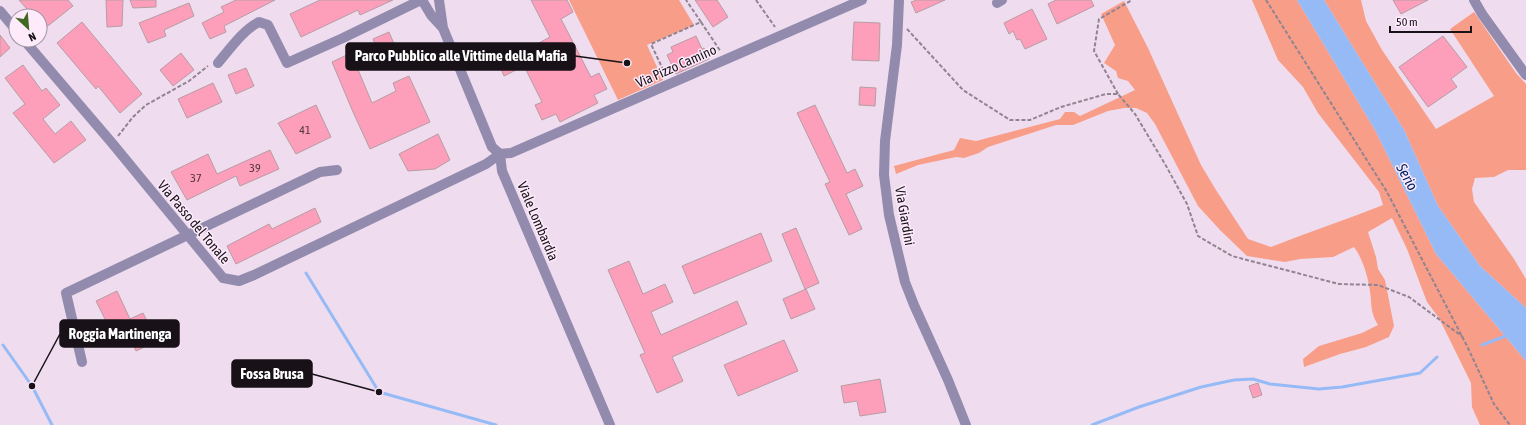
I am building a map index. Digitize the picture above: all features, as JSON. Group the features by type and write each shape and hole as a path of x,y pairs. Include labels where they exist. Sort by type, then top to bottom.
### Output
{"street":[{"name":"Viale Lombardia","path":"421,0 431,15 443,28"},
{"path":"218,62 253,25 259,22 268,25 286,63 343,38 421,0"},
{"name":"Viale Lombardia","path":"439,0 443,28 492,147 500,154 502,171 610,425"},
{"name":"Via Pizzo Camino","path":"500,154 511,153 862,0"},
{"name":"Via Giardini","path":"899,0 897,45 885,141 884,175 889,215 905,282 966,425"},
{"path":"1474,0 1482,14 1526,75"},
{"path":"0,11 8,20"},
{"name":"Via Passo del Tonale","path":"31,48 112,143 223,278 239,281 254,275 480,167 500,154"},
{"path":"82,362 66,293 320,172 337,170"}],"path":[{"path":"686,0 726,59"},
{"path":"756,0 780,36"},
{"path":"1132,0 1099,19 1094,51 1118,94 1135,114 1165,164 1187,204 1198,236 1232,256 1339,284 1378,285 1409,297 1462,337"},
{"path":"1266,0 1386,192 1462,337 1494,404 1510,425"},
{"path":"898,19 963,90 1010,120 1030,120 1061,107 1106,94 1118,94"},
{"path":"669,84 651,44 701,22"},
{"path":"112,143 133,117 146,105 189,80 211,64 218,62"}],"shaded area":[{"path":"569,0 679,0 694,25 647,45 663,80 618,100"},
{"path":"1252,0 1297,0 1375,130 1436,254 1526,361 1526,425 1480,425 1472,407 1471,383 1439,318 1427,302 1407,249 1392,218 1368,232 1376,257 1378,269 1385,280 1394,326 1389,337 1366,347 1340,354 1304,367 1303,359 1319,346 1362,333 1378,325 1372,312 1370,291 1366,274 1354,247 1333,257 1300,259 1285,262 1247,256 1198,206 1155,124 1147,113 1136,108 1124,108 1108,111 1073,125 1056,125 988,147 979,153 964,158 956,157 918,165 896,174 894,166 954,150 960,138 976,141 1060,119 1065,112 1074,112 1080,116 1135,90 1128,81 1118,78 1116,71 1104,63 1115,45 1101,14 1124,1 1148,48 1201,165 1248,239 1271,247 1383,205 1379,192 1318,113 1303,87 1278,60"},
{"path":"1324,0 1361,0 1366,21 1382,50 1436,129 1494,96 1450,29 1474,12 1516,73 1526,84 1526,170 1508,170 1494,177 1475,178 1472,189 1474,202 1514,259 1526,279 1526,308 1480,266 1438,206 1404,130"}],"water":[{"name":"Serio","path":"1297,0 1324,0 1404,130 1438,206 1480,266 1526,308 1526,361 1436,254 1375,130"}],"building":[{"path":"19,0 68,0 73,6 48,26 48,8 26,8"},
{"path":"106,0 123,0 122,26 107,27"},
{"path":"130,0 156,0 156,7 133,8"},
{"path":"236,0 275,0 224,26 226,32 210,39 202,23 224,12 221,7"},
{"path":"320,0 393,0 360,15 358,10 301,37 290,14"},
{"path":"531,0 567,0 573,12 561,19 591,77 599,73 607,89 594,95 598,103 560,122 556,114 542,120 535,105 542,102 524,66 504,76 498,62 506,58 507,60 550,37"},
{"path":"695,0 717,0 728,17 713,27"},
{"path":"917,0 945,0 916,13 911,2"},
{"path":"1056,0 1091,0 1094,6 1057,24 1048,4"},
{"path":"1393,0 1428,0 1401,14"},
{"path":"189,3 194,16 164,30 166,36 148,43 139,23"},
{"path":"1032,9 1047,39 1025,49 1020,39 1017,40 1013,31 1009,34 1004,23"},
{"path":"82,22 142,94 120,113 98,86 96,89 57,43"},
{"path":"854,22 880,23 879,61 852,60"},
{"path":"389,32 401,60 385,67 373,39"},
{"path":"0,35 8,45 8,48 10,48 0,57"},
{"path":"696,36 709,59 676,74 667,55 673,52 671,47"},
{"path":"1443,36 1467,67 1451,79 1457,87 1428,107 1399,67"},
{"path":"181,53 194,70 173,86 160,70"},
{"path":"351,53 372,103 396,91 393,83 409,76 430,122 370,149 332,62"},
{"path":"23,65 42,91 46,88 60,105 43,119 55,134 71,121 86,140 54,163 13,113 25,104 5,78"},
{"path":"246,68 254,86 236,94 228,75"},
{"path":"213,83 222,102 187,118 178,99"},
{"path":"860,87 876,88 875,106 859,105"},
{"path":"316,105 331,137 296,154 278,123"},
{"path":"815,105 847,173 855,169 863,186 846,194 862,229 849,235 825,184 830,182 797,113"},
{"path":"438,134 450,160 435,169 408,171 399,154"},
{"path":"270,150 279,169 240,186 236,176 187,200 171,172 208,154 217,174"},
{"path":"315,208 321,222 236,264 227,246 269,224 272,229"},
{"path":"796,228 819,283 805,289 782,234"},
{"path":"761,233 772,261 694,294 682,266"},
{"path":"629,261 643,294 665,284 673,302 651,312 661,335 737,301 747,324 672,357 683,381 657,393 640,355 645,353 608,270"},
{"path":"806,289 815,309 791,319 783,299"},
{"path":"117,291 130,319 143,313 157,341 136,351 123,323 110,329 96,301"},
{"path":"784,340 798,371 738,396 724,365"},
{"path":"880,379 886,412 860,416 857,401 844,403 841,386"},
{"path":"1258,383 1262,395 1253,398 1249,386"}],"waterway":[{"path":"306,273 379,392 496,425"},
{"path":"1482,345 1508,335"},
{"path":"3,345 32,386 52,425"},
{"path":"1092,425 1139,407 1201,387 1234,380 1253,379 1270,384 1319,389 1342,387 1420,373 1437,357"}],"place":[{"name":"Parco Pubblico alle Vittime della Mafia","path":"627,63"},
{"name":"Roggia Martinenga","path":"32,386"},
{"name":"Fossa Brusa","path":"379,392"}]}
